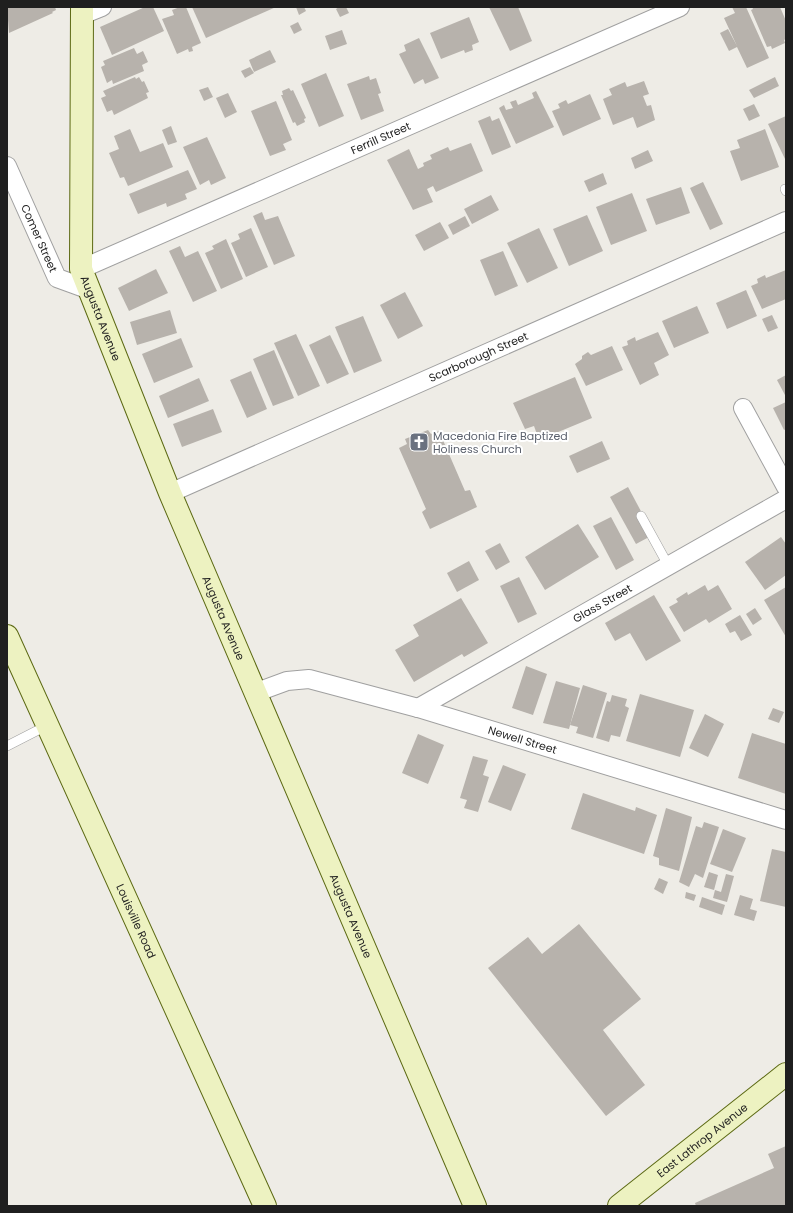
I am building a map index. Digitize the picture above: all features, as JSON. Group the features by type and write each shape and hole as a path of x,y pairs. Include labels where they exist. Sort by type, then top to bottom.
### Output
{"main road":[{"name":"Augusta Avenue","path":"89,10 82,269 170,493 257,692 475,1206"},
{"name":"Louisville Road","path":"7,636 265,1206"},
{"name":"East Lathrop Avenue","path":"619,1206 786,1074"}],"street":[{"name":"Ferrill Street","path":"82,269 680,7"},
{"name":"Comer Street","path":"7,166 57,278 90,290"},
{"name":"Scarborough Street","path":"170,493 784,226"},
{"path":"743,408 786,487"},
{"name":"Glass Street","path":"418,708 786,499"},
{"name":"Newell Street","path":"257,692 287,681 309,679 418,708 786,820"}],"lane":[{"path":"641,516 668,565"},
{"path":"7,746 48,725"}],"building":[{"path":"7,7 55,7 56,10 52,12 53,13 9,33"},
{"path":"145,7 153,7 164,31 112,55 100,27"},
{"path":"180,7 186,7 201,43 192,47 193,51 189,52 188,49 177,54 162,19 174,15 172,10"},
{"path":"192,7 276,7 206,38"},
{"path":"296,7 304,7 306,11 299,15"},
{"path":"339,7 346,7 349,13 340,17 336,9"},
{"path":"489,7 518,7 532,41 510,51"},
{"path":"732,7 746,7 769,58 747,68 737,47 729,51 720,33 728,29 737,46 724,18 735,13"},
{"path":"752,7 780,7 786,21 785,43 772,49 771,46 767,47 751,10 753,9"},
{"path":"469,17 479,42 472,45 473,50 465,53 464,50 441,59 430,33"},
{"path":"298,22 302,30 294,34 290,26"},
{"path":"342,30 347,44 330,50 325,36"},
{"path":"419,38 439,78 425,84 423,79 414,84 399,54 406,51 404,45"},
{"path":"134,48 137,54 143,51 148,62 142,65 144,71 113,84 112,80 107,83 101,67 105,65 103,61"},
{"path":"270,50 276,62 254,72 249,60"},
{"path":"250,67 254,73 245,78 241,71"},
{"path":"326,73 344,116 319,127 301,84"},
{"path":"369,76 370,80 376,78 381,93 378,94 384,111 361,120 347,84"},
{"path":"135,77 136,79 139,77 142,82 144,81 149,92 146,93 148,98 114,115 112,110 107,112 101,98 106,96 103,91"},
{"path":"775,77 779,86 754,98 749,90"},
{"path":"644,81 649,94 643,96 647,106 651,105 655,120 637,128 633,117 613,125 603,99 612,95 609,89 625,82 627,87"},
{"path":"208,87 213,97 204,101 199,90"},
{"path":"289,88 291,91 293,90 306,118 304,119 305,122 297,126 295,122 293,123 281,95 283,95 282,91"},
{"path":"536,91 554,127 516,144 499,108 504,105 506,110 513,108 510,102 516,100 518,105 534,98 532,93"},
{"path":"228,93 237,112 225,118 216,98"},
{"path":"590,94 601,119 563,136 552,111 560,108 558,104 566,100 568,104"},
{"path":"276,101 292,140 283,144 286,150 270,156 251,111"},
{"path":"754,104 760,116 749,121 743,109"},
{"path":"490,116 492,121 499,118 511,147 492,155 478,121"},
{"path":"786,116 786,161 768,124"},
{"path":"171,126 177,142 168,145 162,130"},
{"path":"130,129 140,152 163,143 173,167 128,186 124,177 120,178 109,153 119,149 114,136"},
{"path":"765,129 779,167 741,181 730,151 740,148 737,140"},
{"path":"207,137 226,178 211,185 209,180 200,185 183,147"},
{"path":"471,143 483,171 436,192 433,186 427,189 433,202 413,210 387,160 409,149 418,169 424,166 423,163 432,159 430,155 448,147 450,151"},
{"path":"648,150 653,161 635,169 631,158"},
{"path":"188,170 197,189 185,194 187,199 167,207 166,203 138,214 129,194"},
{"path":"603,173 607,184 589,192 584,181"},
{"path":"703,182 723,224 710,230 690,188"},
{"path":"681,187 690,213 656,225 646,199"},
{"path":"632,193 647,231 611,245 596,207"},
{"path":"491,195 499,210 472,224 464,209"},
{"path":"262,212 265,220 278,216 295,256 274,265 253,216"},
{"path":"587,215 603,251 569,266 553,229"},
{"path":"465,216 470,226 453,235 448,225"},
{"path":"440,222 449,238 424,251 415,235"},
{"path":"251,228 268,267 246,277 231,243 240,239 238,234"},
{"path":"539,228 558,268 527,283 507,243"},
{"path":"226,239 243,279 221,289 205,253 214,249 212,246"},
{"path":"180,246 185,257 198,251 217,291 193,302 169,251"},
{"path":"503,251 518,286 495,296 480,260"},
{"path":"156,269 168,293 129,311 118,288"},
{"path":"786,270 786,299 762,309 751,286 758,283 757,279 765,275 766,278"},
{"path":"746,290 757,316 727,329 716,303"},
{"path":"405,292 423,326 398,339 380,305"},
{"path":"697,306 709,333 674,348 662,321"},
{"path":"170,310 177,333 137,345 130,322"},
{"path":"772,315 778,328 768,332 762,319"},
{"path":"363,316 382,361 354,373 335,327"},
{"path":"658,332 669,355 654,363 659,375 640,385 622,347 628,345 627,341 635,337 636,341"},
{"path":"296,334 320,386 298,396 274,343"},
{"path":"330,335 349,374 327,384 309,345"},
{"path":"181,338 193,367 154,383 142,354"},
{"path":"612,346 623,370 586,386 575,364 588,352 591,355"},
{"path":"274,350 294,398 273,406 253,359"},
{"path":"251,371 267,409 247,418 230,380"},
{"path":"786,375 786,397 777,380"},
{"path":"575,377 592,418 539,440 534,426 525,429 513,403"},
{"path":"199,378 209,401 168,418 159,396"},
{"path":"786,402 786,429 784,430 773,408"},
{"path":"213,409 222,432 182,447 173,424"},
{"path":"428,430 431,434 439,431 465,491 470,490 477,507 430,529 422,512 426,509 399,448 407,444 405,439"},
{"path":"602,441 610,459 577,473 569,456"},
{"path":"628,487 643,515 649,537 636,544 610,497"},
{"path":"611,517 634,560 616,570 593,526"},
{"path":"578,524 599,557 545,590 525,557"},
{"path":"781,537 786,544 786,575 765,590 745,562"},
{"path":"500,543 510,562 496,570 485,551"},
{"path":"469,561 479,580 457,592 447,573"},
{"path":"519,577 537,614 518,623 500,586"},
{"path":"705,585 708,591 718,585 732,609 709,623 706,619 684,632 669,607 678,602 676,599 687,592 688,595"},
{"path":"786,587 786,637 764,600"},
{"path":"654,595 681,641 646,661 630,633 615,641 605,623"},
{"path":"461,598 488,643 464,657 462,654 414,682 395,650 419,636 413,625"},
{"path":"755,608 762,619 753,625 746,614"},
{"path":"740,615 752,635 741,641 735,631 730,633 725,624"},
{"path":"526,666 547,674 533,715 512,708"},
{"path":"556,681 580,688 569,729 543,723"},
{"path":"583,685 607,693 593,738 576,733 578,727 570,725"},
{"path":"640,694 694,710 680,757 626,741"},
{"path":"612,695 627,699 625,706 629,708 620,737 611,735 609,742 596,738 607,701 610,702"},
{"path":"773,708 784,712 779,723 768,719"},
{"path":"705,714 724,724 708,757 689,748"},
{"path":"752,733 786,744 786,794 738,778"},
{"path":"418,734 444,745 428,784 402,773"},
{"path":"473,756 488,760 483,775 489,777 478,812 464,808 467,800 460,798"},
{"path":"503,765 526,774 511,811 488,802"},
{"path":"583,793 635,811 636,807 657,815 644,854 571,829"},
{"path":"666,808 692,817 679,871 659,865 659,858 653,856"},
{"path":"704,822 719,827 703,878 695,874 689,887 679,882 696,826 702,828"},
{"path":"723,829 746,838 732,872 710,864"},
{"path":"772,849 786,852 786,907 760,901"},
{"path":"709,872 718,875 714,890 704,887"},
{"path":"726,874 734,876 727,902 713,898 715,890 721,892"},
{"path":"659,878 668,882 663,894 654,889"},
{"path":"686,892 696,895 694,901 685,898"},
{"path":"740,895 753,899 750,909 757,911 754,921 734,915"},
{"path":"702,897 725,905 722,915 699,907"},
{"path":"579,924 641,999 603,1030 645,1085 606,1116 488,968 528,937 542,954"},
{"path":"786,1146 786,1206 696,1206 695,1203 774,1168 768,1154"}],"place":[{"name":"Macedonia Fire Baptized Holiness Church","path":"419,442"}]}
